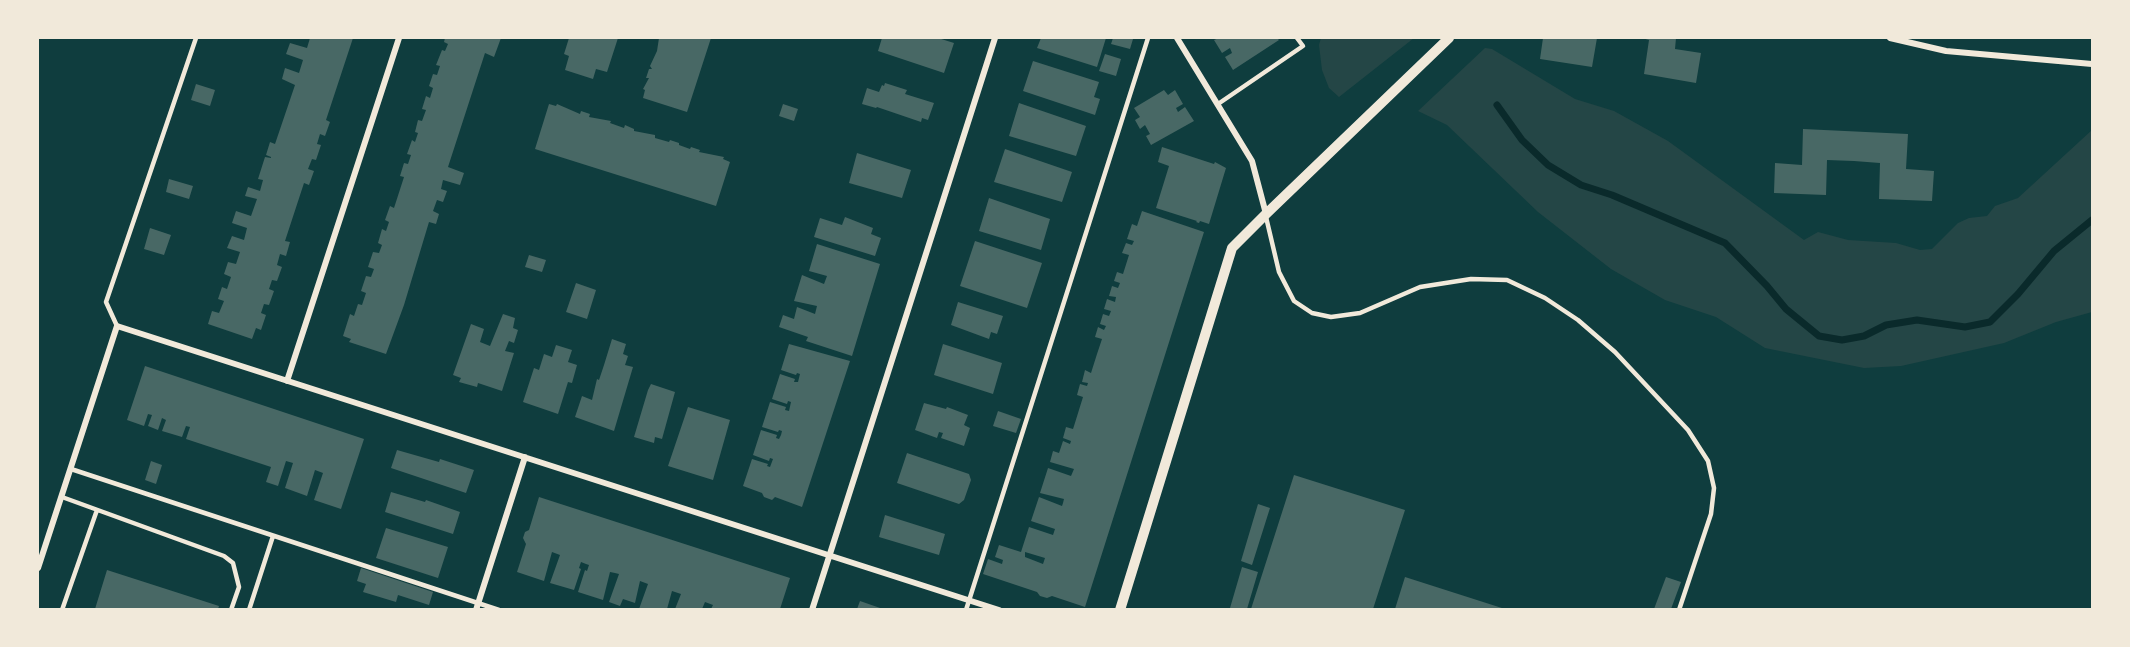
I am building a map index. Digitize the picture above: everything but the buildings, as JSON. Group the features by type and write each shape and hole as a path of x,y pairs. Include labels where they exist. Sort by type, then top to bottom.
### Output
{"street":[{"path":"287,381 399,38"},
{"path":"812,609 995,38"},
{"path":"1177,38 1252,160 1266,214"},
{"path":"1120,609 1233,249 1266,214 1449,38"},
{"path":"1890,38 1946,51 2092,64"},
{"path":"38,568 117,326 999,609"},
{"path":"477,606 525,457"}],"lane":[{"path":"117,326 106,302 196,38"},
{"path":"966,609 1148,38"},
{"path":"1218,104 1302,46 1297,38"},
{"path":"1266,214 1279,273 1294,301 1312,313 1331,317 1360,313 1420,287 1471,279 1507,280 1545,298 1578,320 1616,352 1688,430 1708,461 1714,488 1711,514 1678,609"},
{"path":"71,469 477,606 500,609"},
{"path":"62,497 224,556 233,563 239,586 231,609"},
{"path":"62,609 97,510"},
{"path":"249,609 273,536"}],"shaded area":[{"path":"1321,38 1414,38 1339,97 1329,88 1322,70 1319,45"},
{"path":"1485,48 1492,49 1575,99 1614,111 1668,141 1804,240 1818,232 1848,240 1896,243 1920,250 1932,249 1958,223 1969,218 1987,216 1995,206 2018,198 2092,130 2092,312 2056,322 2004,343 1901,366 1864,368 1765,348 1716,317 1665,300 1611,269 1538,212 1447,125 1418,111"}],"waterway":[{"path":"1497,105 1522,140 1548,165 1581,185 1612,195 1725,243 1786,309 1819,336 1842,340 1864,336 1886,325 1917,320 1965,327 1990,322 2018,294 2054,251 2092,220"}]}
